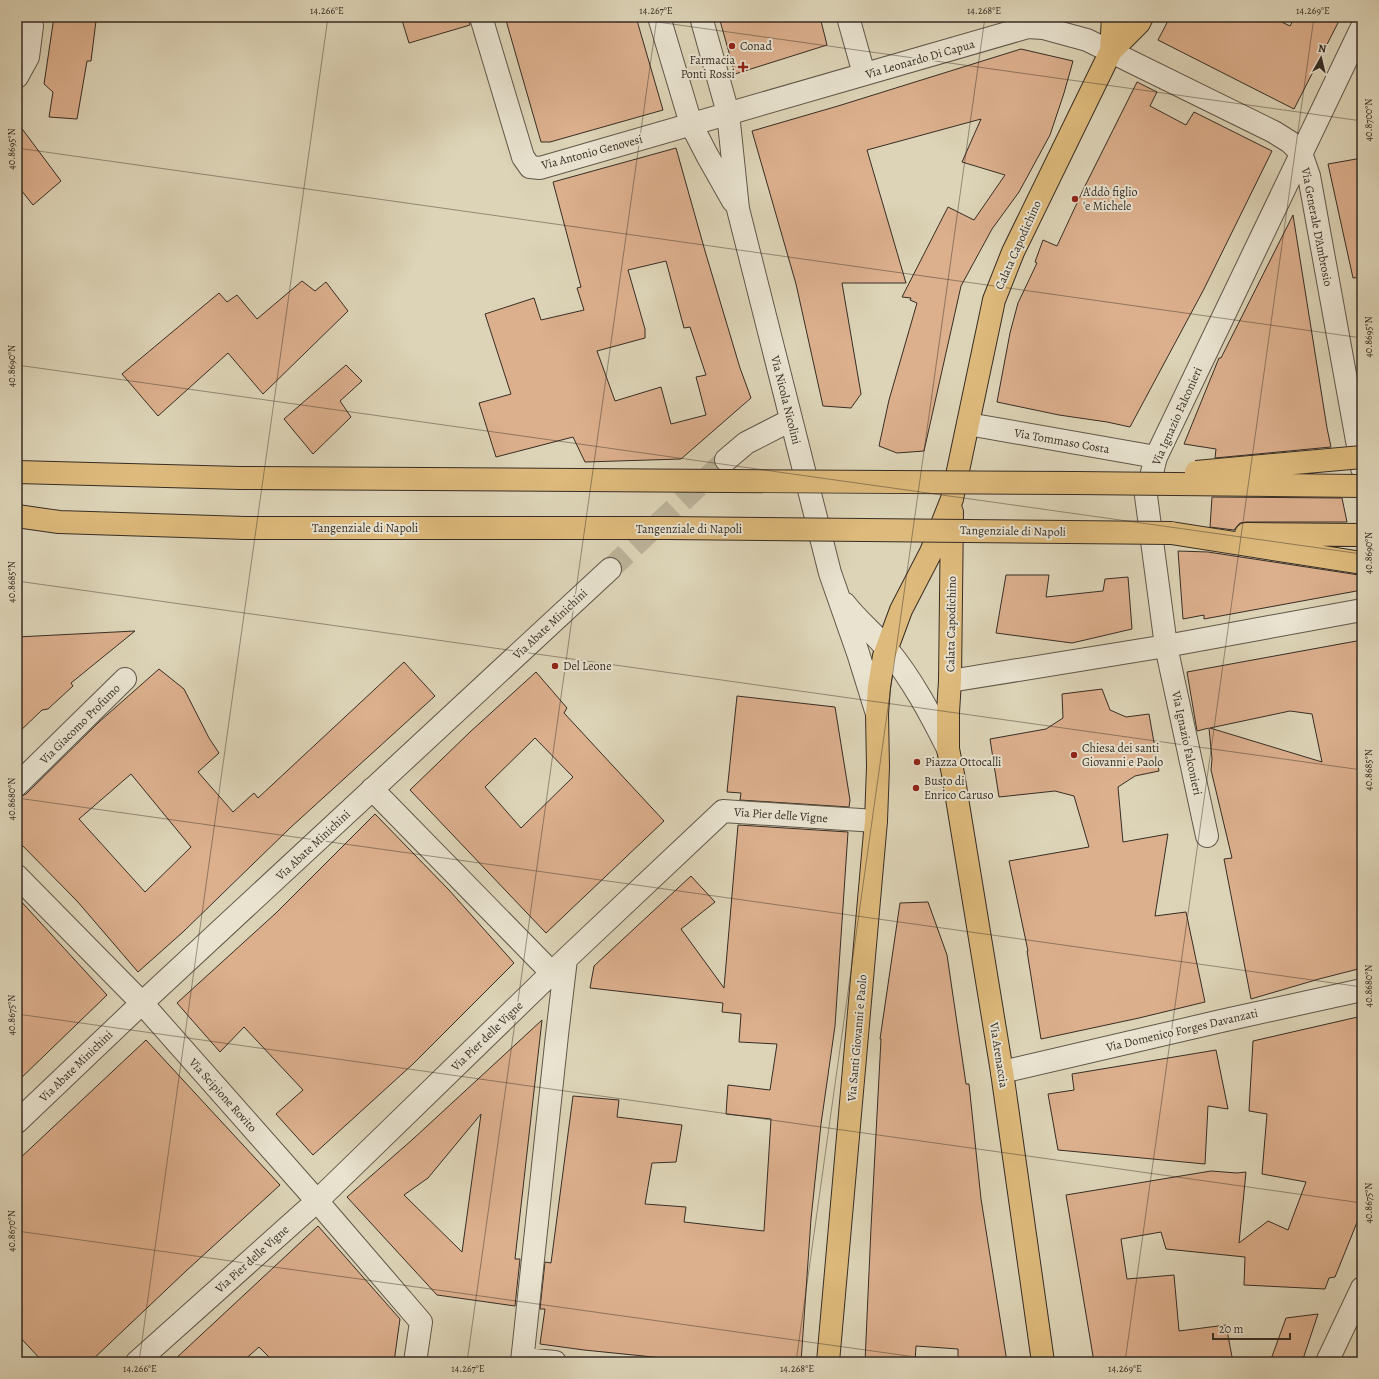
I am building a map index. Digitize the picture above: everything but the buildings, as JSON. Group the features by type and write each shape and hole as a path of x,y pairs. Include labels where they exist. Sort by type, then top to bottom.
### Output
{"main road":[{"name":"Calata Capodichino","path":"1111,51 1113,17"},
{"name":"Calata Capodichino","path":"877,714 878,687 887,648 901,610 931,552 952,499 994,300 1013,252 1111,51 1139,24 1142,17"},
{"path":"1076,482 1362,457"},
{"path":"17,472 240,478 1076,482 1362,486"},
{"name":"Calata Capodichino","path":"948,749 952,499"},
{"name":"Tangenziale di Napoli","path":"17,516 59,522 245,528 668,528 1362,535"},
{"path":"1171,533 1362,563"},
{"name":"Via Santi Giovanni e Paolo","path":"828,1362 876,821 878,767 877,714"},
{"name":"Via Arenaccia","path":"948,749 1002,1072 1043,1362"}],"street":[{"path":"17,77 28,57 32,26 29,17"},
{"name":"Via Antonio Genovesi","path":"481,17 523,157 530,167 540,168 728,113"},
{"name":"Via Nicola Nicolini","path":"659,17 691,124 738,209"},
{"name":"Via Nicola Nicolini","path":"701,17 728,113 738,209 791,420 830,573 858,653 877,714"},
{"path":"848,17 864,74"},
{"name":"Via Leonardo Di Capua","path":"728,113 864,74 1027,22 1087,40 1111,51"},
{"name":"Via Ignazio Falconieri","path":"1207,836 1166,646 1146,496 1156,457 1362,27"},
{"name":"Via Generale D'Ambrosio","path":"1111,51 1274,132 1290,142 1301,153 1308,176 1362,468"},
{"path":"726,460 746,443 791,420"},
{"name":"Via Tommaso Costa","path":"968,424 1156,457"},
{"name":"Via Abate Minichini","path":"17,1122 142,1003 610,569"},
{"name":"Via Nicola Nicolini","path":"836,590 846,606 887,648 915,689 948,749"},
{"path":"950,681 1166,646 1362,610"},
{"name":"Via Giacomo Profumo","path":"17,785 125,679"},
{"path":"372,789 559,966 556,1035 523,1360 555,1362"},
{"name":"Via Pier delle Vigne","path":"137,1362 317,1201 559,966 723,811 876,821"},
{"name":"Via Scipione Rovito","path":"17,876 142,1003 317,1201 421,1322 416,1362"},
{"name":"Via Domenico Forges Davanzati","path":"1002,1072 1362,990"},
{"path":"1327,1362 1362,1288"}],"tunnel":[{"path":"610,569 726,460"}],"place":[{"name":"Conad","path":"732,46"},
{"name":"Farmacia Ponti Rossi","path":"743,67"},
{"name":"A'ddò figlio 'e Michele","path":"1075,199"},
{"name":"Del Leone","path":"555,666"},
{"name":"Chiesa dei santi Giovanni e Paolo","path":"1074,755"},
{"name":"Piazza Ottocalli","path":"917,762"},
{"name":"Busto di Enrico Caruso","path":"916,788"}]}
